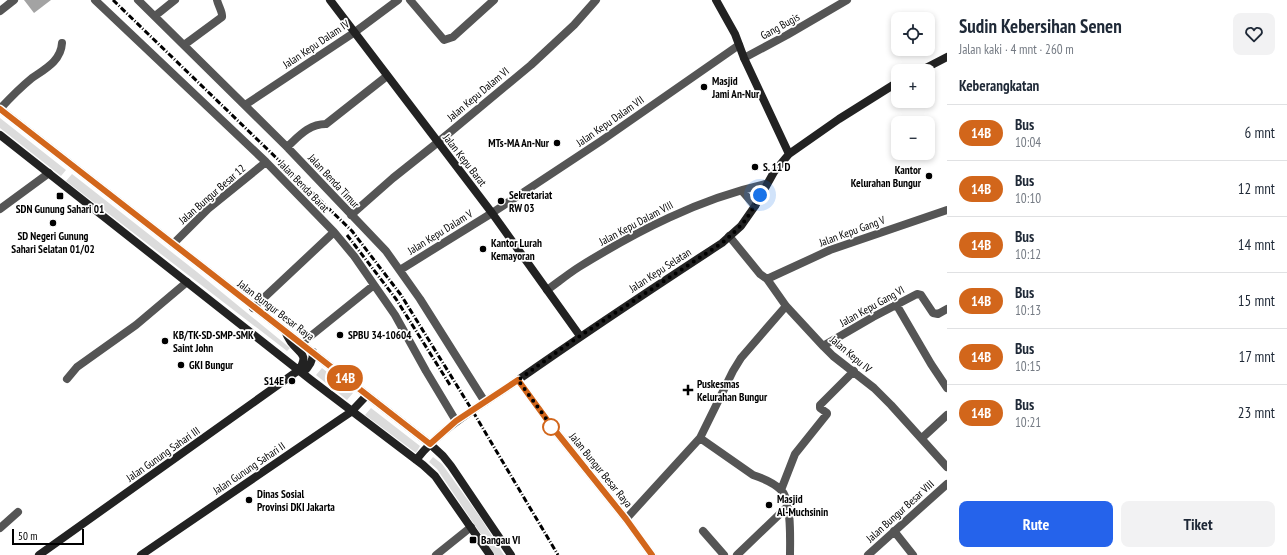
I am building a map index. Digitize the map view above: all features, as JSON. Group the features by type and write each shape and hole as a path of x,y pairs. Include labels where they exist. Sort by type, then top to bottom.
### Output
{"street":[{"path":"0,11 14,0"},
{"name":"Jalan Benda Barat","path":"95,0 266,162 334,232 354,256 395,315 456,421"},
{"name":"Jalan Benda Timur","path":"138,0 246,105 386,251 420,299 484,402"},
{"path":"155,16 175,0"},
{"path":"184,44 222,17 218,6 218,0"},
{"name":"Jalan Kepu Barat","path":"330,0 437,143 492,213 580,336"},
{"name":"Jalan Kepu Dalam IV","path":"246,105 355,32 398,0"},
{"path":"410,0 444,40 453,37 494,0"},
{"name":"Jalan Kepu Dalam VI","path":"351,214 554,44 574,25 596,0"},
{"path":"716,0 735,34 744,58 789,154"},
{"name":"Gang Bugis","path":"744,58 847,0"},
{"path":"0,109 33,78 47,68 57,57 62,44"},
{"name":"Jalan Kepu Dalam VII","path":"492,213 601,141 740,45"},
{"path":"933,64 947,56"},
{"path":"287,147 310,127 318,124 326,124 387,76"},
{"name":"Jalan Kepu Selatan","path":"416,460 430,444 456,421 518,380 580,336 722,243 741,226 755,206 766,184 789,154 839,118 891,86"},
{"name":"Jalan Bungur Besar Raya","path":"0,109 253,308 302,343 367,396 430,444 451,466 511,555"},
{"path":"0,135 351,412 416,460 435,476 490,555"},
{"name":"Jalan Bungur Besar 12","path":"173,244 208,209 266,162"},
{"path":"0,209 49,173"},
{"name":"Jalan Kepu Dalam VIII","path":"546,290 578,267 672,216 712,199 766,184"},
{"path":"742,191 755,206"},
{"name":"Jalan Kepu Gang V","path":"767,279 830,250 947,210"},
{"name":"Jalan Kepu Dalam V","path":"400,270 492,213"},
{"path":"253,308 334,232"},
{"name":"Jalan Kepu IV","path":"730,236 760,274 767,279 786,306 823,346 833,356 874,388 922,438 947,467"},
{"path":"66,379 77,367 136,325 187,282"},
{"path":"302,343 374,285"},
{"name":"Jalan Kepu Gang VI","path":"823,346 916,294 921,295 933,313 938,314 947,310"},
{"path":"896,304 931,364 947,388"},
{"path":"626,519 700,438 732,371 766,328 786,306"},
{"path":"283,330 291,343 302,354 304,359 303,374"},
{"path":"303,374 310,366 313,352"},
{"path":"303,374 312,369 319,362 324,361"},
{"path":"781,490 795,454 828,413 820,408 820,405 854,372"},
{"name":"Jalan Gunung Sahari III","path":"39,555 303,374"},
{"name":"Jalan Bungur Besar Raya","path":"518,380 553,428 626,519 652,555"},
{"name":"Jalan Gunung Sahari II","path":"141,555 351,412 367,396"},
{"path":"922,438 947,415"},
{"path":"700,438 753,475 759,476 781,490 786,499 790,555"},
{"name":"Jalan Bungur Besar VIII","path":"868,555 947,484"},
{"path":"737,555 787,507"},
{"path":"0,528 18,512"},
{"path":"436,555 471,527"},
{"path":"894,531 913,555"},
{"path":"703,532 724,555"}],"shaded area":[{"path":"24,0 51,0 34,13"},
{"path":"0,118 66,170 61,176 0,128"},
{"path":"72,174 197,272 290,348 287,351 66,181"},
{"path":"322,368 353,393 347,400 316,375"},
{"path":"371,408 420,446 416,453 365,415"},
{"path":"433,457 442,464 480,517 504,555 495,555 437,469 429,462"}],"railway":[{"path":"113,0 352,231 401,295 472,410 558,555"},
{"path":"347,235 396,299 450,385"}],"bus line":[{"name":"14B","path":"0,109 108,192 253,308 313,352 367,396 430,444 456,421 518,380 553,428 626,519 652,555"}],"place":[{"name":"Masjid Jami An-Nur","path":"704,87"},
{"name":"MTs-MA An-Nur","path":"557,143"},
{"name":"S. 11 D","path":"755,167"},
{"name":"Kantor Kelurahan Bungur","path":"929,176"},
{"name":"SDN Gunung Sahari 01","path":"60,196"},
{"name":"Sekretariat RW 03","path":"501,201"},
{"name":"SD Negeri Gunung Sahari Selatan 01/02","path":"53,223"},
{"name":"Kantor Lurah Kemayoran","path":"483,249"},
{"name":"SPBU 34-10604","path":"340,335"},
{"name":"KB/TK-SD-SMP-SMK Saint John","path":"165,341"},
{"name":"GKI Bungur","path":"181,365"},
{"name":"S14E","path":"292,381"},
{"name":"Puskesmas Kelurahan Bungur","path":"688,390"},
{"name":"Dinas Sosial Provinsi DKI Jakarta","path":"249,500"},
{"name":"Masjid Al-Muchsinin","path":"769,505"},
{"name":"Bangau VI","path":"473,540"}],"route":[{"path":"551,427 553,428 518,380 571,342 722,243 741,226 755,206 760,195"}]}
